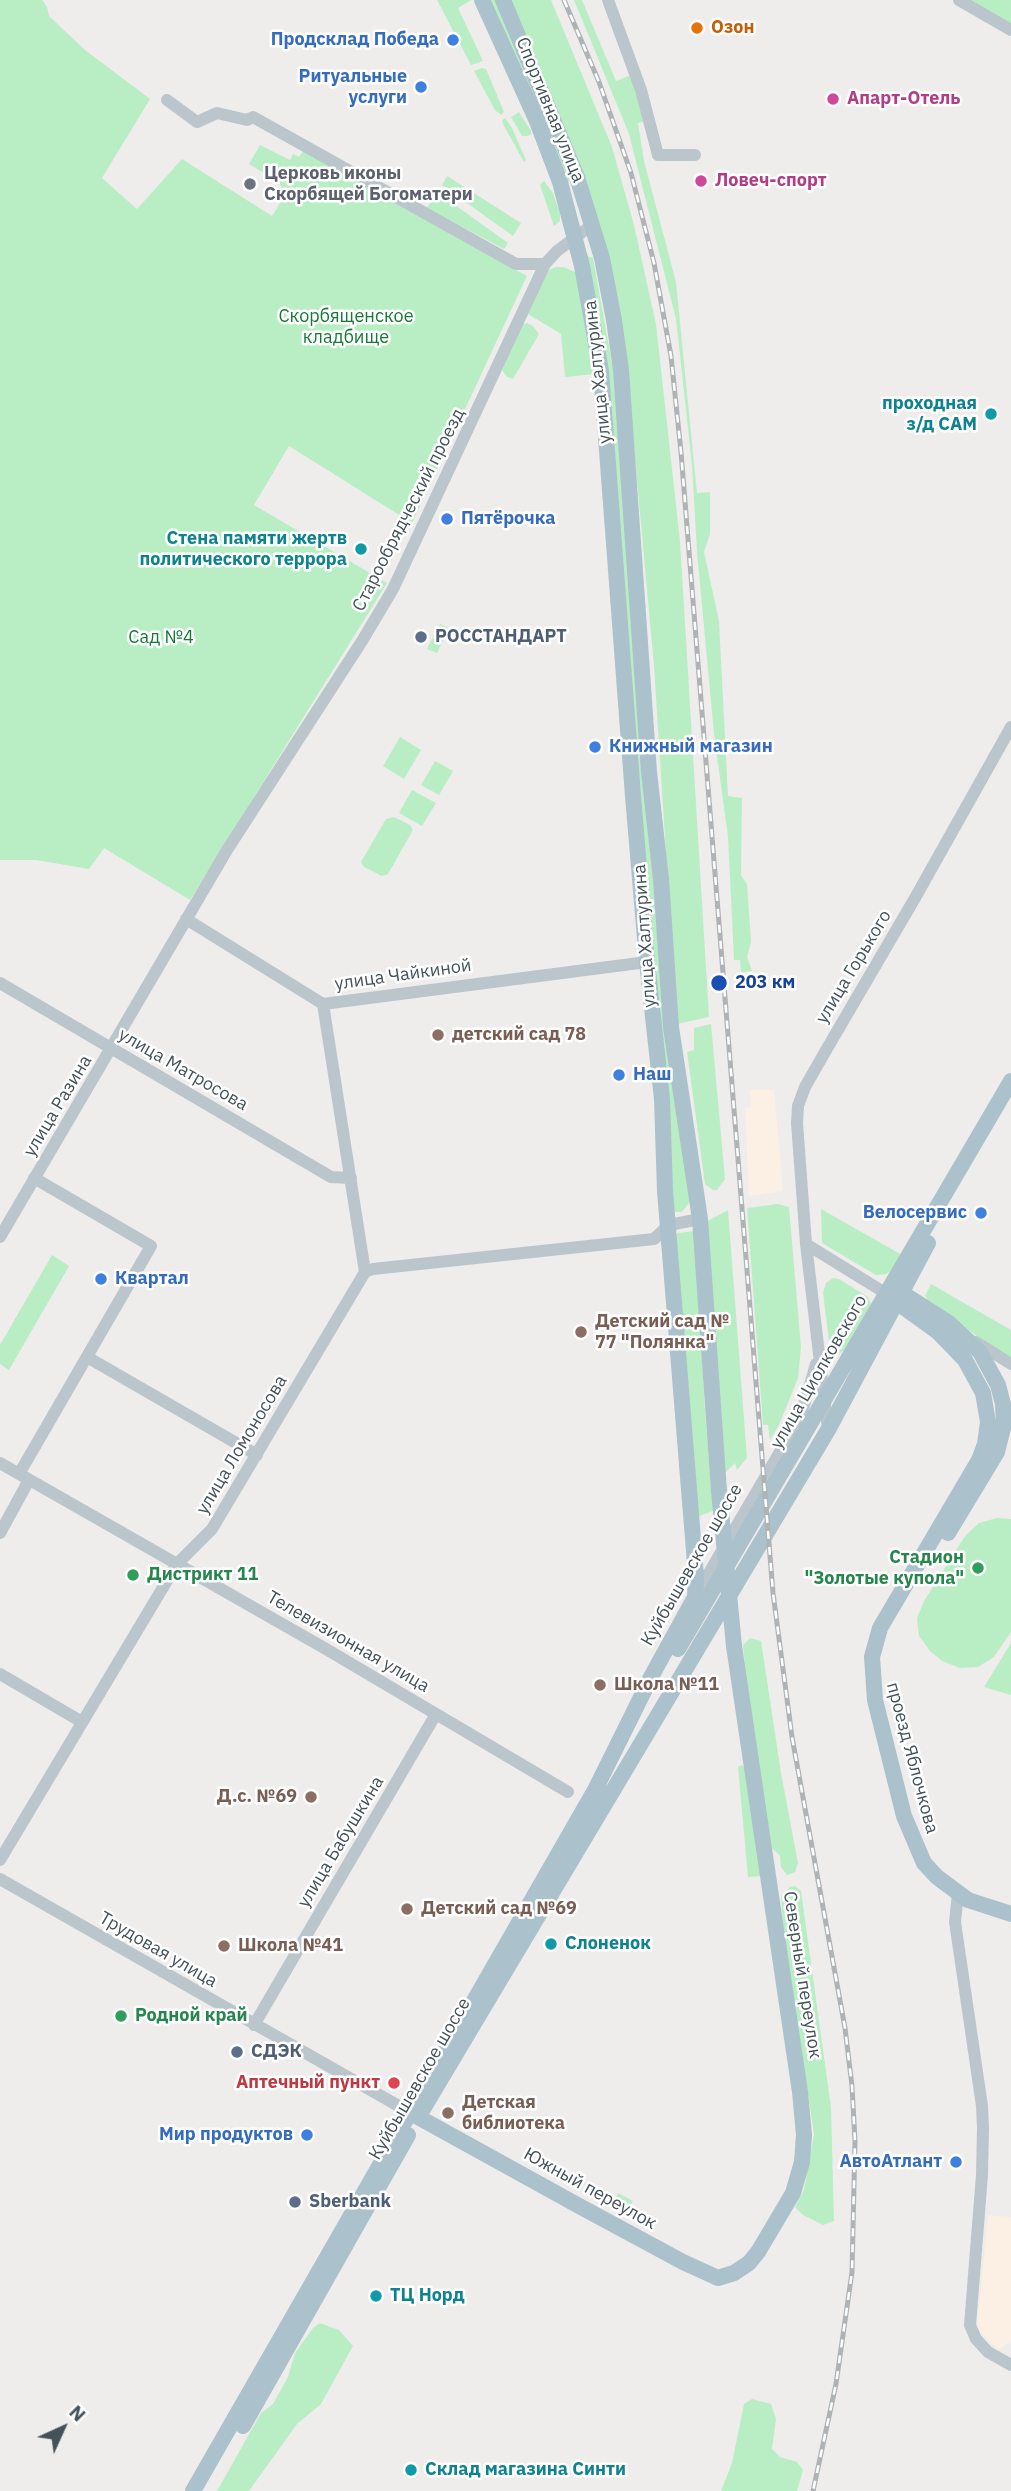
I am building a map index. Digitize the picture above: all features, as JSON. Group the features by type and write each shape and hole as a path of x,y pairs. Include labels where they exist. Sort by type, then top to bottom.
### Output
{"main road":[{"name":"Спортивная улица","path":"482,0 536,119 560,182 576,238"},
{"name":"Спортивная улица","path":"503,0 577,177 592,225"},
{"name":"улица Халтурина","path":"592,225 610,295 621,370 648,759 661,880 671,1027 700,1219 719,1491 734,1646"},
{"name":"улица Халтурина","path":"576,238 601,371 647,962 662,1099 696,1576 695,1597"},
{"name":"улица Циолковского","path":"666,1685 828,1430 895,1297 1011,1081"},
{"name":"улица Циолковского","path":"666,1685 824,1403 895,1297 1011,1102"},
{"name":"проезд Яблочкова","path":"895,1297 928,1308 965,1336 980,1352 998,1385 1003,1404 1004,1424 997,1452 894,1622 882,1660 881,1680 885,1700 915,1822 924,1846 958,1893"},
{"name":"проезд Яблочкова","path":"895,1297 953,1346 975,1375 987,1408 988,1422 985,1444 979,1460 880,1628 872,1657 874,1700 909,1832 924,1863 958,1893 987,1907 1011,1914"},
{"name":"Куйбышевское шоссе","path":"204,2491 262,2395 594,1792 651,1676 695,1597"},
{"name":"Северный переулок","path":"718,2278 734,2273 749,2263 784,2210 793,2193 803,2162 804,2135 799,2082 734,1646"},
{"name":"Куйбышевское шоссе","path":"594,1792 666,1685"},
{"name":"Куйбышевское шоссе","path":"193,2491 666,1685"},
{"name":"Южный переулок","path":"414,2115 593,2214 718,2278"}],"street":[{"path":"608,0 641,90 658,155 695,155"},
{"path":"959,0 1011,30"},
{"path":"167,100 197,121 217,113 247,120 253,117 516,264 545,264"},
{"name":"Старообрядческий проезд","path":"186,919 393,589 545,264 557,251 592,225"},
{"name":"улица Горького","path":"828,1430 806,1244 798,1106 805,1087 1011,727"},
{"name":"улица Чайкиной","path":"186,919 323,1004 647,962"},
{"name":"улица Разина","path":"0,1237 186,919"},
{"name":"улица Матросова","path":"0,983 331,1177 351,1178"},
{"path":"323,1004 365,1272 654,1238 669,1225 700,1219"},
{"path":"0,1533 24,1477 151,1246 34,1178"},
{"path":"806,1244 895,1297"},
{"name":"улица Ломоносова","path":"0,1860 177,1564 212,1529 365,1272"},
{"name":"проезд Яблочкова","path":"965,1336 1011,1364"},
{"path":"88,1357 257,1455"},
{"name":"Куйбышевское шоссе","path":"695,1597 801,1416 818,1357"},
{"name":"проезд Яблочкова","path":"997,1452 1011,1426"},
{"name":"Телевизионная улица","path":"0,1463 568,1792"},
{"path":"0,1674 82,1722"},
{"name":"улица Бабушкина","path":"254,2025 436,1714"},
{"name":"Трудовая улица","path":"0,1880 414,2115"},
{"path":"958,1893 955,1922 983,2128 970,2325 976,2339 988,2352 1011,2365"}],"shaded area":[{"path":"750,1090 774,1090 783,1191 749,1196 745,1108 751,1107"},
{"path":"988,2215 1011,2217 1011,2341 998,2350 977,2328"}],"green space":[{"path":"0,0 42,0 49,16 85,50 150,99 102,178 137,209 182,159 272,216 285,195 279,182 249,164 260,145 290,160 293,154 299,157 303,151 527,276 412,523 289,446 254,505 387,583 190,900 104,848 89,869 36,860 0,860"},
{"path":"437,0 471,0 458,8 483,61 471,65"},
{"path":"488,0 495,0 570,180 568,183 565,184"},
{"path":"506,0 551,0 612,147 634,225 656,324 680,541 709,1017 677,1024 654,666 623,328 607,251"},
{"path":"574,0 582,0 616,81 633,74 648,121 638,123 644,161 676,282 697,493 710,492 710,534 704,552 719,621 728,796 742,798 741,875 747,884 751,942 747,957 752,971 741,972 740,960 734,960 728,837 714,734 697,552 692,465 676,319 629,134"},
{"path":"960,0 1011,0 1011,29"},
{"path":"486,69 504,112 501,115 495,110 474,71"},
{"path":"519,112 531,131 528,136 522,136 511,117"},
{"path":"505,118 526,160 524,162 503,124 502,120"},
{"path":"447,176 521,223 513,236 442,185"},
{"path":"544,181 553,193 560,213 560,221 554,226 540,185"},
{"path":"437,192 508,243 504,249 427,208"},
{"path":"587,256 593,258 613,369 659,961 692,1199 682,1212 672,1209"},
{"path":"556,267 577,273 595,374 565,377 561,334 528,314 545,276 549,270"},
{"path":"527,323 539,334 513,379 507,377 502,370 523,324"},
{"path":"440,624 449,628 437,653 427,649"},
{"path":"400,737 421,750 404,779 383,766"},
{"path":"435,761 453,771 439,795 421,785"},
{"path":"412,790 436,803 422,826 399,813"},
{"path":"394,817 410,825 413,830 388,874 382,876 364,867 361,862 386,819"},
{"path":"711,1024 725,1179 717,1190 705,1184 687,1052 694,1050 694,1028"},
{"path":"778,1204 789,1207 801,1347 798,1378 770,1440 768,1425 763,1425 747,1208"},
{"path":"821,1209 902,1255 895,1268 886,1274 876,1275 822,1243"},
{"path":"728,1210 747,1458 737,1470 735,1463 723,1475 706,1222"},
{"path":"695,1231 705,1411 715,1510 697,1517 675,1236 678,1233"},
{"path":"52,1255 69,1266 9,1370 0,1364 0,1345"},
{"path":"833,1278 868,1297 871,1304 846,1349 840,1353 834,1353 830,1349 823,1293 826,1283"},
{"path":"931,1284 1011,1330 1011,1359 930,1304 925,1296"},
{"name":"Стадион \"Золотые купола\"","path":"997,1518 1011,1519 1011,1632 994,1657 978,1667 960,1668 942,1661 930,1651 919,1636 917,1618 924,1601 965,1536 979,1523"},
{"path":"750,1638 761,1641 798,1863 795,1872 787,1875 781,1867 780,1856 772,1848 749,1712 743,1645"},
{"path":"1011,1643 1011,1695 984,1687"},
{"path":"738,1767 745,1767 761,1876 748,1877"},
{"path":"795,1886 801,1891 831,2107 834,2221 823,2225 803,2215 795,2207 804,2190 814,2134 783,1927 781,1896"},
{"path":"618,2193 633,2201 625,2215 611,2207"},
{"path":"320,2323 339,2330 353,2346 321,2404 297,2424 249,2491 217,2491 261,2413 273,2404 288,2377 295,2353 313,2328"},
{"path":"752,2399 771,2404 776,2419 772,2449 780,2457 797,2462 803,2470 797,2491 721,2491 732,2463 744,2404"}],"railway":[{"path":"564,0 599,82 631,173 654,263 671,356 773,1593 792,1737 845,2028 852,2086 855,2141 852,2272 836,2384 813,2491"}],"place":[{"name":"Озон","path":"697,28"},
{"name":"Продсклад Победа","path":"453,40"},
{"name":"Ритуальные услуги","path":"421,87"},
{"name":"Апарт-Отель","path":"833,99"},
{"name":"Ловеч-спорт","path":"701,181"},
{"name":"Церковь иконы Скорбящей Богоматери","path":"250,184"},
{"name":"проходная з/д САМ","path":"991,414"},
{"name":"Пятёрочка","path":"447,519"},
{"name":"Стена памяти жертв политического террора","path":"361,549"},
{"name":"РОССТАНДАРТ","path":"421,637"},
{"name":"Книжный магазин","path":"595,747"},
{"name":"203 км","path":"719,983"},
{"name":"детский сад 78","path":"438,1035"},
{"name":"Наш","path":"619,1075"},
{"name":"Велосервис","path":"981,1213"},
{"name":"Квартал","path":"101,1279"},
{"name":"Детский сад № 77 \"Полянка\"","path":"581,1332"},
{"name":"Стадион \"Золотые купола\"","path":"978,1568"},
{"name":"Дистрикт 11","path":"133,1575"},
{"name":"Школа №11","path":"600,1685"},
{"name":"Д.с. №69","path":"311,1797"},
{"name":"Детский сад №69","path":"407,1909"},
{"name":"Слоненок","path":"551,1944"},
{"name":"Школа №41","path":"224,1946"},
{"name":"Родной край","path":"121,2016"},
{"name":"СДЭК","path":"237,2052"},
{"name":"Аптечный пункт","path":"394,2083"},
{"name":"Детская библиотека","path":"448,2113"},
{"name":"Мир продуктов","path":"307,2135"},
{"name":"АвтоАтлант","path":"956,2162"},
{"name":"Sberbank","path":"295,2202"},
{"name":"ТЦ Норд","path":"376,2296"},
{"name":"Склад магазина Синти","path":"411,2470"}],"park label":[{"name":"Скорбященское кладбище","path":"346,327"},
{"name":"Сад №4","path":"161,638"}]}
